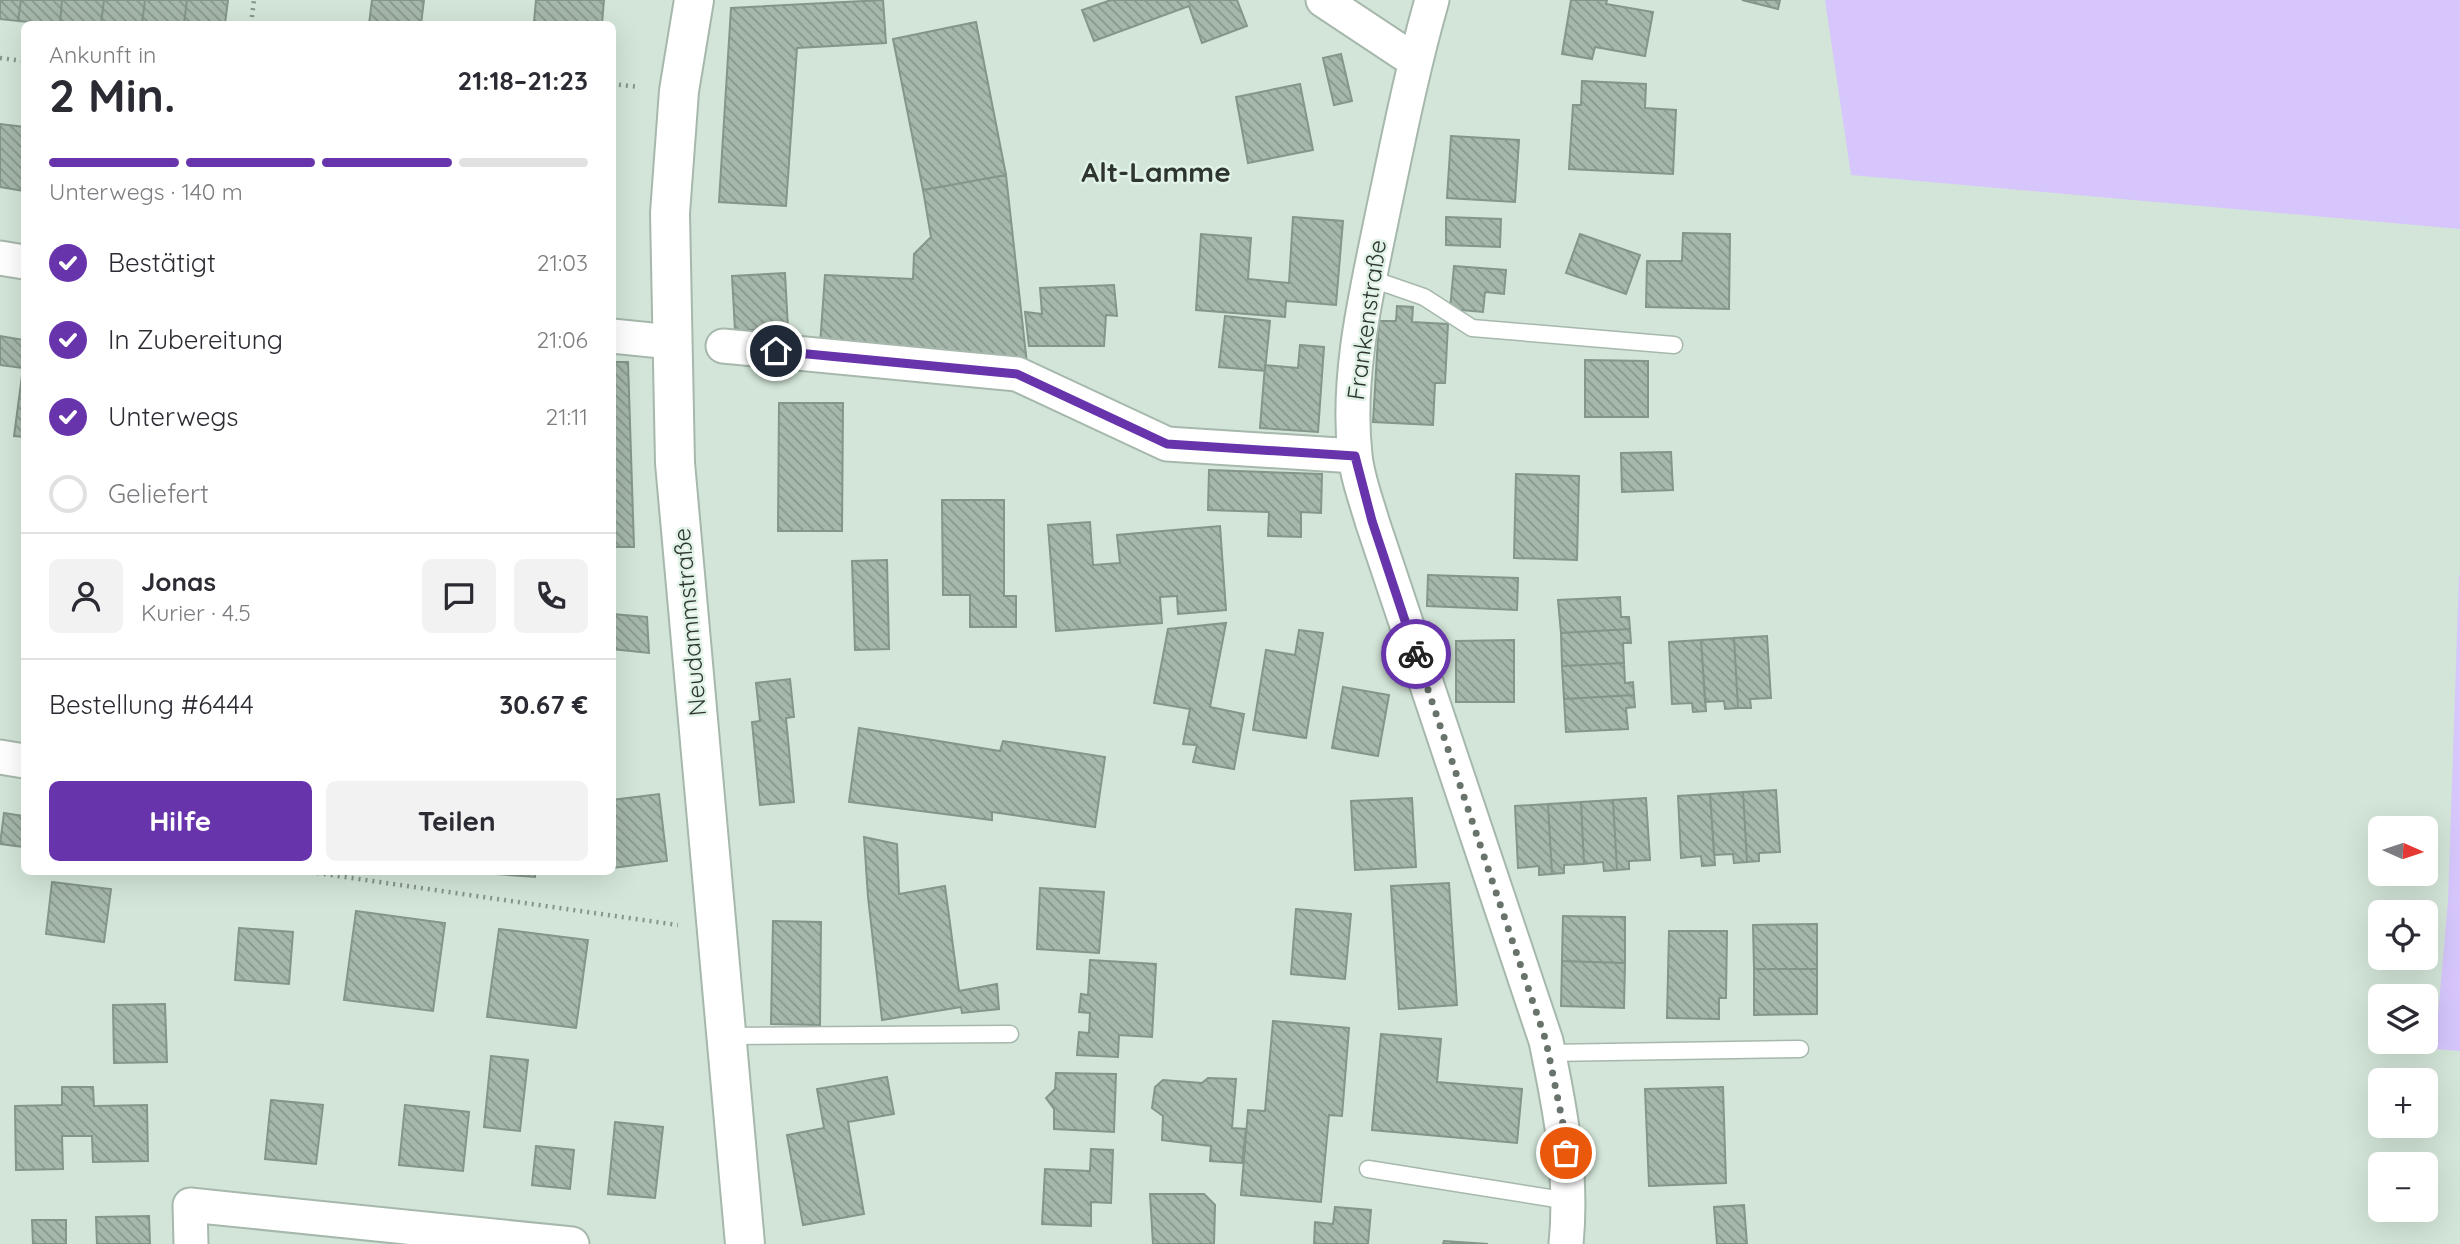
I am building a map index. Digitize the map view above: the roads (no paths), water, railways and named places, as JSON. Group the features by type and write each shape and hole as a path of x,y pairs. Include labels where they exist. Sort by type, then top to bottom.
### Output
{"main road":[{"name":"Neudammstraße","path":"695,0 679,91 670,213 671,342 676,463 745,1244"}],"street":[{"path":"1323,0 1415,61"},
{"name":"Frankenstraße","path":"1432,0 1415,61 1369,278 1357,351 1353,407 1355,456 1372,521 1548,1054 1564,1129 1569,1200 1566,1244"},
{"path":"0,258 21,262"},
{"path":"616,335 671,342"},
{"path":"723,346 1017,374 1167,444 1355,456"},
{"path":"0,757 21,760"},
{"path":"191,1244 190,1205 572,1244"}],"lane":[{"path":"1369,278 1424,298 1472,328 1674,345"},
{"path":"727,1036 1010,1034"},
{"path":"1548,1054 1800,1049"},
{"path":"1368,1169 1569,1200"}],"district":[{"name":"Alt-Lamme","path":"1156,172"}]}
